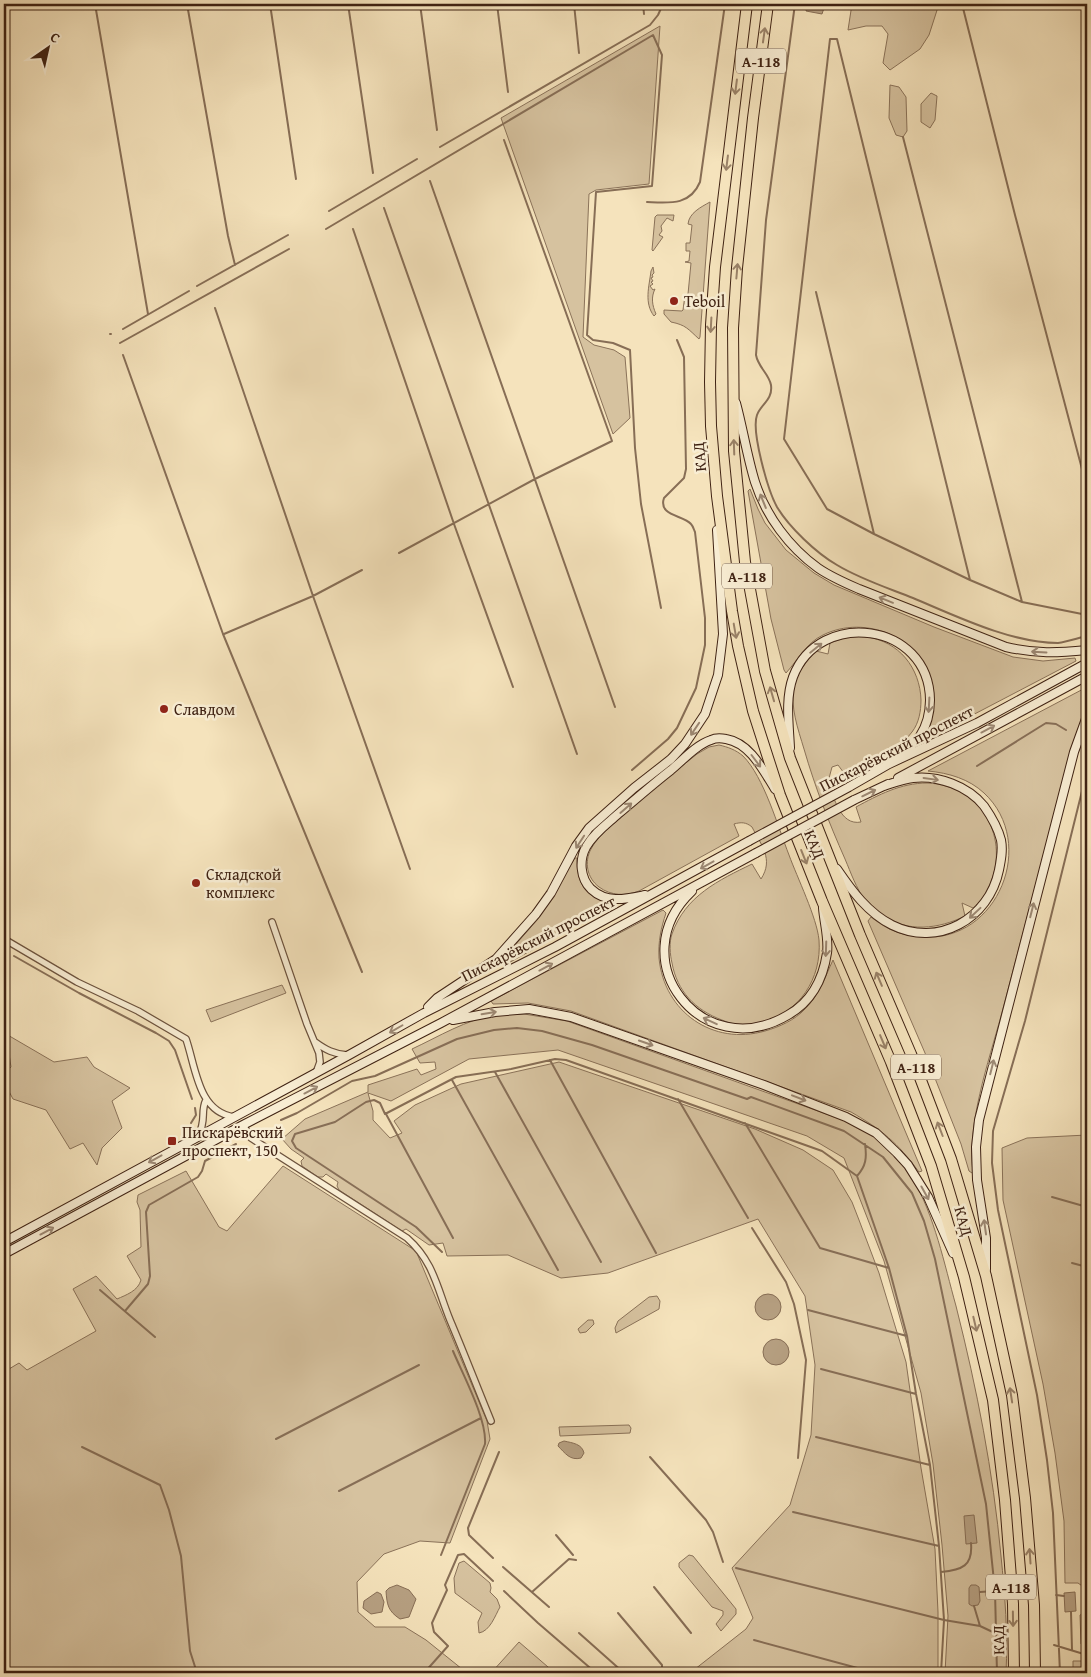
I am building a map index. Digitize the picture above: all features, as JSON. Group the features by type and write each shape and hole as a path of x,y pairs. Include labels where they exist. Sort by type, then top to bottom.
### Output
{"highway":[{"name":"КАД","path":"747,4 715,267 711,325 711,417 717,496 738,646 753,712 780,795 822,901 891,1062 928,1158 964,1277 992,1400 1006,1510 1013,1604 1014,1673"},
{"name":"КАД","path":"768,4 753,118 737,268 733,328 734,451 745,562 766,671 790,758 860,935 911,1054 951,1159 986,1276 1012,1395 1025,1498 1034,1605 1035,1673"}],"main road":[{"path":"733,390 752,473 766,510 794,546 817,568 851,586 1006,646 1031,652 1052,653 1087,650"},
{"path":"424,1012 437,998 496,959 536,914 551,893 576,846 589,828 634,788 671,759 685,744 705,714 718,675 724,634 717,529 717,496"},
{"path":"790,758 789,693 798,667 813,649 836,636 869,632 885,636 902,645 917,658 926,672 930,688 928,718 924,729 919,738 889,764"},
{"name":"Пискарёвский проспект","path":"4,1242 350,1055 424,1012 657,892 889,764 977,723 1087,663"},
{"name":"Пискарёвский проспект","path":"4,1254 243,1125 441,1023 1087,676"},
{"path":"986,1276 986,1238 977,1180 976,1147 979,1120 1074,752 1087,716"},
{"path":"657,892 626,900 613,900 601,896 584,881 582,870 583,854 596,833 691,754 711,740 720,738 735,741 754,757 780,795"},
{"path":"833,863 854,894 865,905 883,920 901,929 930,933 947,930 961,925 970,919 985,903 998,876 1002,850 1001,840 993,821 979,800 970,792 954,784 935,779 913,778 884,786"},
{"path":"711,877 679,904 669,922 664,957 669,978 683,1002 704,1019 721,1026 739,1028 764,1026 780,1020 801,1007 809,998 816,988 824,968 827,950 822,901"},
{"path":"441,1023 495,1012 530,1010 571,1017 764,1085 846,1117 876,1133 908,1165 928,1197 964,1277"}],"street":[{"path":"272,922 315,1042 320,1062 316,1073"},
{"path":"4,939 77,982 138,1011 186,1039 206,1100 218,1112 234,1116"},
{"path":"315,1042 326,1051 350,1055"},
{"path":"198,1136 203,1127 203,1105 206,1100"},
{"path":"243,1125 252,1138 408,1238 420,1249 429,1263 491,1421"}],"shaded area":[{"path":"852,4 939,4 929,35 920,49 890,70 883,63 888,34 882,26 866,26 848,30"},
{"path":"807,5 824,8 822,14 806,11"},
{"path":"660,26 649,184 596,190 589,194 583,337 594,345 614,350 625,357 630,418 613,434 501,118"},
{"path":"890,85 899,87 906,97 907,131 903,137 896,135 889,118"},
{"path":"931,93 937,96 935,120 930,128 921,122 921,104"},
{"path":"710,202 699,339 684,326 671,322 664,314 664,310 683,310 685,295 688,294 691,263 685,262 689,261 690,251 686,251 686,243 690,243 692,225 688,224 689,220 696,211"},
{"path":"657,215 674,215 673,221 667,218 661,226 662,231 659,235 663,237 653,251 655,217"},
{"path":"653,267 654,273 651,278 653,281 651,282 653,284 650,286 653,290 655,289 653,304 656,314 654,316 648,300 651,271"},
{"path":"750,489 765,523 786,550 814,573 834,585 934,627 1013,657 1043,661 1075,658 1076,661 921,742 930,706 931,685 926,668 917,654 890,634 874,629 856,627 839,629 823,635 807,647 786,673 771,619 748,491"},
{"path":"847,637 864,637 878,640 898,650 906,658 917,677 920,688 921,708 914,728 906,739 891,752 847,777 838,765 832,767 828,782 843,815 848,820 861,822 856,807 890,790 908,785 927,783 946,786 963,793 977,804 987,818 994,834 996,851 995,869 989,887 973,908 962,903 965,916 945,924 923,927 902,925 882,915 868,904 856,885 833,832 808,763 794,710 793,694 795,681 800,671 816,651 828,654 830,643"},
{"path":"1087,687 1087,709 1070,755 980,1094 973,1135 972,1173 969,1171 961,1144 925,1053 868,921 871,917 889,929 909,935 923,937 949,934 972,924 989,907 1002,886 1008,862 1008,837 1000,814 984,793 972,784 951,775 928,771"},
{"path":"719,745 738,752 751,765 758,776 811,909 819,940 817,968 806,992 787,1011 749,1026 734,1024 712,1016 689,998 683,991 674,973 670,945 672,934 685,909 704,891 727,876 752,864 761,879 765,872 765,852 752,827 743,823 734,824 739,836 634,893 619,894 608,892 599,887 589,874 587,864 591,849 599,837 610,827 697,754 709,747"},
{"path":"575,858 577,858 578,875 584,887 593,897 609,903 609,907 505,965 502,963 503,959 538,919"},
{"path":"663,910 666,913 660,935 659,958 663,977 670,994 681,1009 694,1020 710,1029 727,1034 765,1031 796,1017 814,998 833,960 922,1171 919,1172 903,1152 888,1138 851,1112 571,1011 528,1003 493,1004 491,1001"},
{"path":"282,985 286,993 211,1022 206,1010"},
{"path":"524,1014 567,1021 843,1120 866,1131 878,1140 909,1172 920,1192 933,1224 971,1368 994,1493 1006,1615 1006,1673 945,1673 948,1616 942,1545 933,1464 921,1393 884,1261 844,1158 807,1136 558,1050 469,1059 391,1101 368,1093 373,1111 373,1120 390,1138 402,1133 394,1121 415,1105 461,1084 559,1062 755,1129 803,1150 833,1170 852,1202 859,1220 879,1273 906,1362 935,1549 938,1673 690,1673 746,1629 753,1618 732,1568 790,1505 811,1435 815,1365 805,1296 758,1219 608,1273 561,1278 508,1255 447,1256 443,1243 429,1245 406,1229 402,1231 339,1190 338,1182 326,1174 323,1177 318,1177 302,1166 301,1161 304,1158 291,1149 282,1139 305,1119 368,1092 368,1085 417,1069 421,1075 436,1069 435,1062 420,1063 412,1049 474,1020 496,1015"},
{"path":"6,1034 54,1062 87,1057 94,1067 130,1088 112,1101 122,1128 102,1148 97,1165 83,1143 70,1149 46,1110 13,1099 4,1082 4,1074 11,1067"},
{"path":"1087,1135 1087,1646 1081,1644 1080,1615 1086,1612 1085,1588 1078,1583 1065,1583 1064,1521 1055,1453 1043,1384 1003,1200 1002,1148 1027,1138"},
{"path":"283,1166 416,1251 487,1421 490,1439 450,1543 420,1541 384,1554 357,1582 358,1612 375,1627 405,1627 426,1640 467,1673 4,1673 4,1437 7,1417 4,1412 4,1372 19,1363 27,1370 96,1331 73,1289 96,1276 117,1299 137,1287 141,1280 127,1256 141,1247 138,1195 186,1171 219,1227 227,1231"},
{"path":"768,1294 777,1298 781,1307 777,1316 768,1320 759,1316 755,1307 759,1298"},
{"path":"657,1296 660,1301 659,1309 616,1333 615,1328 618,1321 649,1297"},
{"path":"588,1320 593,1320 594,1324 586,1332 580,1333 578,1329"},
{"path":"776,1339 785,1343 789,1352 785,1361 776,1365 767,1361 763,1352 767,1343"},
{"path":"629,1425 631,1428 630,1433 560,1436 559,1427"},
{"path":"564,1441 577,1444 583,1450 584,1453 581,1458 577,1459 568,1456 558,1446 559,1443"},
{"path":"974,1515 977,1543 966,1544 964,1516"},
{"path":"689,1555 693,1556 736,1609 736,1614 721,1631 716,1624 723,1615 723,1611 712,1607 679,1567 679,1563"},
{"path":"464,1561 490,1583 490,1592 497,1599 500,1607 489,1626 479,1633 478,1622 482,1613 455,1593 454,1578 459,1563"},
{"path":"397,1585 409,1590 416,1599 409,1617 400,1619 389,1607 386,1591"},
{"path":"971,1585 979,1587 980,1601 978,1605 972,1606 969,1604 969,1588"},
{"path":"377,1592 381,1594 384,1602 382,1612 371,1614 363,1608 364,1601"},
{"path":"1075,1592 1076,1611 1065,1612 1064,1593"},
{"path":"519,1642 555,1673 491,1673"},
{"path":"1073,1661 1087,1661 1087,1673 1073,1673"}],"waterway":[{"path":"95,4 148,314"},
{"path":"187,4 228,236 235,265"},
{"path":"270,4 296,179"},
{"path":"348,4 373,173"},
{"path":"420,4 437,130"},
{"path":"497,4 508,92"},
{"path":"574,4 579,53"},
{"path":"643,4 644,14"},
{"path":"440,147 650,25 658,15 663,4"},
{"path":"705,4 725,7"},
{"path":"647,202 671,202 685,199 696,190 700,182 725,4"},
{"path":"795,4 766,220 756,355 771,385 770,394 757,415 756,434 761,461 773,499 788,523 812,547 837,565 865,579 1003,634 1040,642 1058,643 1087,636"},
{"path":"819,9 820,4"},
{"path":"962,4 1087,488"},
{"path":"795,7 807,9"},
{"path":"326,229 653,35 662,55 652,186 596,192 587,335 593,340 613,343 630,350 635,448 641,504 661,608"},
{"path":"970,580 837,39 830,39 784,439 827,509 970,580 1022,602 1082,614 1087,613"},
{"path":"903,137 1022,602"},
{"path":"399,553 535,479 612,441 504,140"},
{"path":"329,211 417,159"},
{"path":"430,181 615,707"},
{"path":"384,208 577,754"},
{"path":"353,229 454,524 513,687"},
{"path":"197,286 288,235"},
{"path":"120,343 289,249"},
{"path":"123,329 189,291"},
{"path":"816,292 874,534"},
{"path":"215,308 313,596 410,869"},
{"path":"632,770 668,739 677,728 696,688 705,645 705,618 695,532 691,524 668,512 663,504 664,498 684,478 686,469 684,357 677,340"},
{"path":"123,355 223,634 362,972"},
{"path":"224,634 313,596 362,570"},
{"path":"977,766 1046,723 1056,724 1066,730"},
{"path":"1060,1673 1053,1513 1047,1460 1037,1395 998,1210 992,1163 993,1131 1025,1021 1087,771"},
{"path":"14,956 169,1041 175,1050 192,1099"},
{"path":"281,1120 297,1113 352,1081 375,1076 457,1039 494,1030 517,1028 542,1031 592,1045 747,1099 751,1097 844,1131 883,1157 912,1193 924,1221 935,1259 986,1504 995,1591 997,1673"},
{"path":"442,1252 416,1227 296,1148 292,1141 295,1134 335,1122 366,1102 374,1100 380,1103 385,1114 456,1077 511,1069 555,1059 566,1060 822,1151 857,1176 889,1268 907,1336 930,1465 939,1546 944,1620 941,1673"},
{"path":"550,1060 656,1253"},
{"path":"495,1072 601,1262"},
{"path":"452,1080 558,1270"},
{"path":"678,1099 748,1218"},
{"path":"191,1123 196,1115 195,1108"},
{"path":"386,1114 453,1238"},
{"path":"745,1123 820,1248 889,1268"},
{"path":"125,1311 148,1284 150,1276 146,1212 149,1205 198,1177 205,1161 236,1144"},
{"path":"857,1176 865,1162 865,1144"},
{"path":"1052,1197 1087,1207"},
{"path":"752,1228 786,1282 794,1304 806,1360 798,1458"},
{"path":"1072,1263 1087,1267"},
{"path":"100,1290 155,1337"},
{"path":"808,1310 907,1336"},
{"path":"441,1555 485,1444 485,1434 478,1410 453,1351"},
{"path":"276,1439 419,1365"},
{"path":"821,1369 916,1394"},
{"path":"339,1491 481,1418"},
{"path":"816,1437 930,1465"},
{"path":"82,1447 160,1485 169,1510 181,1556 190,1651 197,1673"},
{"path":"493,1558 469,1535 468,1528 499,1452"},
{"path":"650,1457 706,1520 713,1532 723,1562"},
{"path":"793,1512 939,1546"},
{"path":"556,1535 573,1555"},
{"path":"941,1572 955,1570 965,1565 970,1557 971,1543"},
{"path":"424,1673 448,1646 434,1632 432,1623 447,1590 445,1585 458,1555 464,1554 493,1581"},
{"path":"532,1592 569,1559 576,1560"},
{"path":"503,1567 549,1607"},
{"path":"736,1568 944,1620 980,1626 997,1634"},
{"path":"654,1587 691,1633"},
{"path":"504,1591 596,1673"},
{"path":"980,1592 995,1591"},
{"path":"1056,1595 1064,1596"},
{"path":"974,1606 980,1626"},
{"path":"1071,1612 1072,1650"},
{"path":"618,1613 662,1665 660,1673"},
{"path":"579,1633 624,1673"},
{"path":"754,1640 876,1673"},
{"path":"1054,1645 1087,1655"}],"place":[{"name":"Teboil","path":"674,301"},
{"name":"Славдом","path":"164,709"},
{"name":"Складской комплекс","path":"196,883"},
{"name":"Пискарёвский проспект, 150","path":"172,1141"}]}
